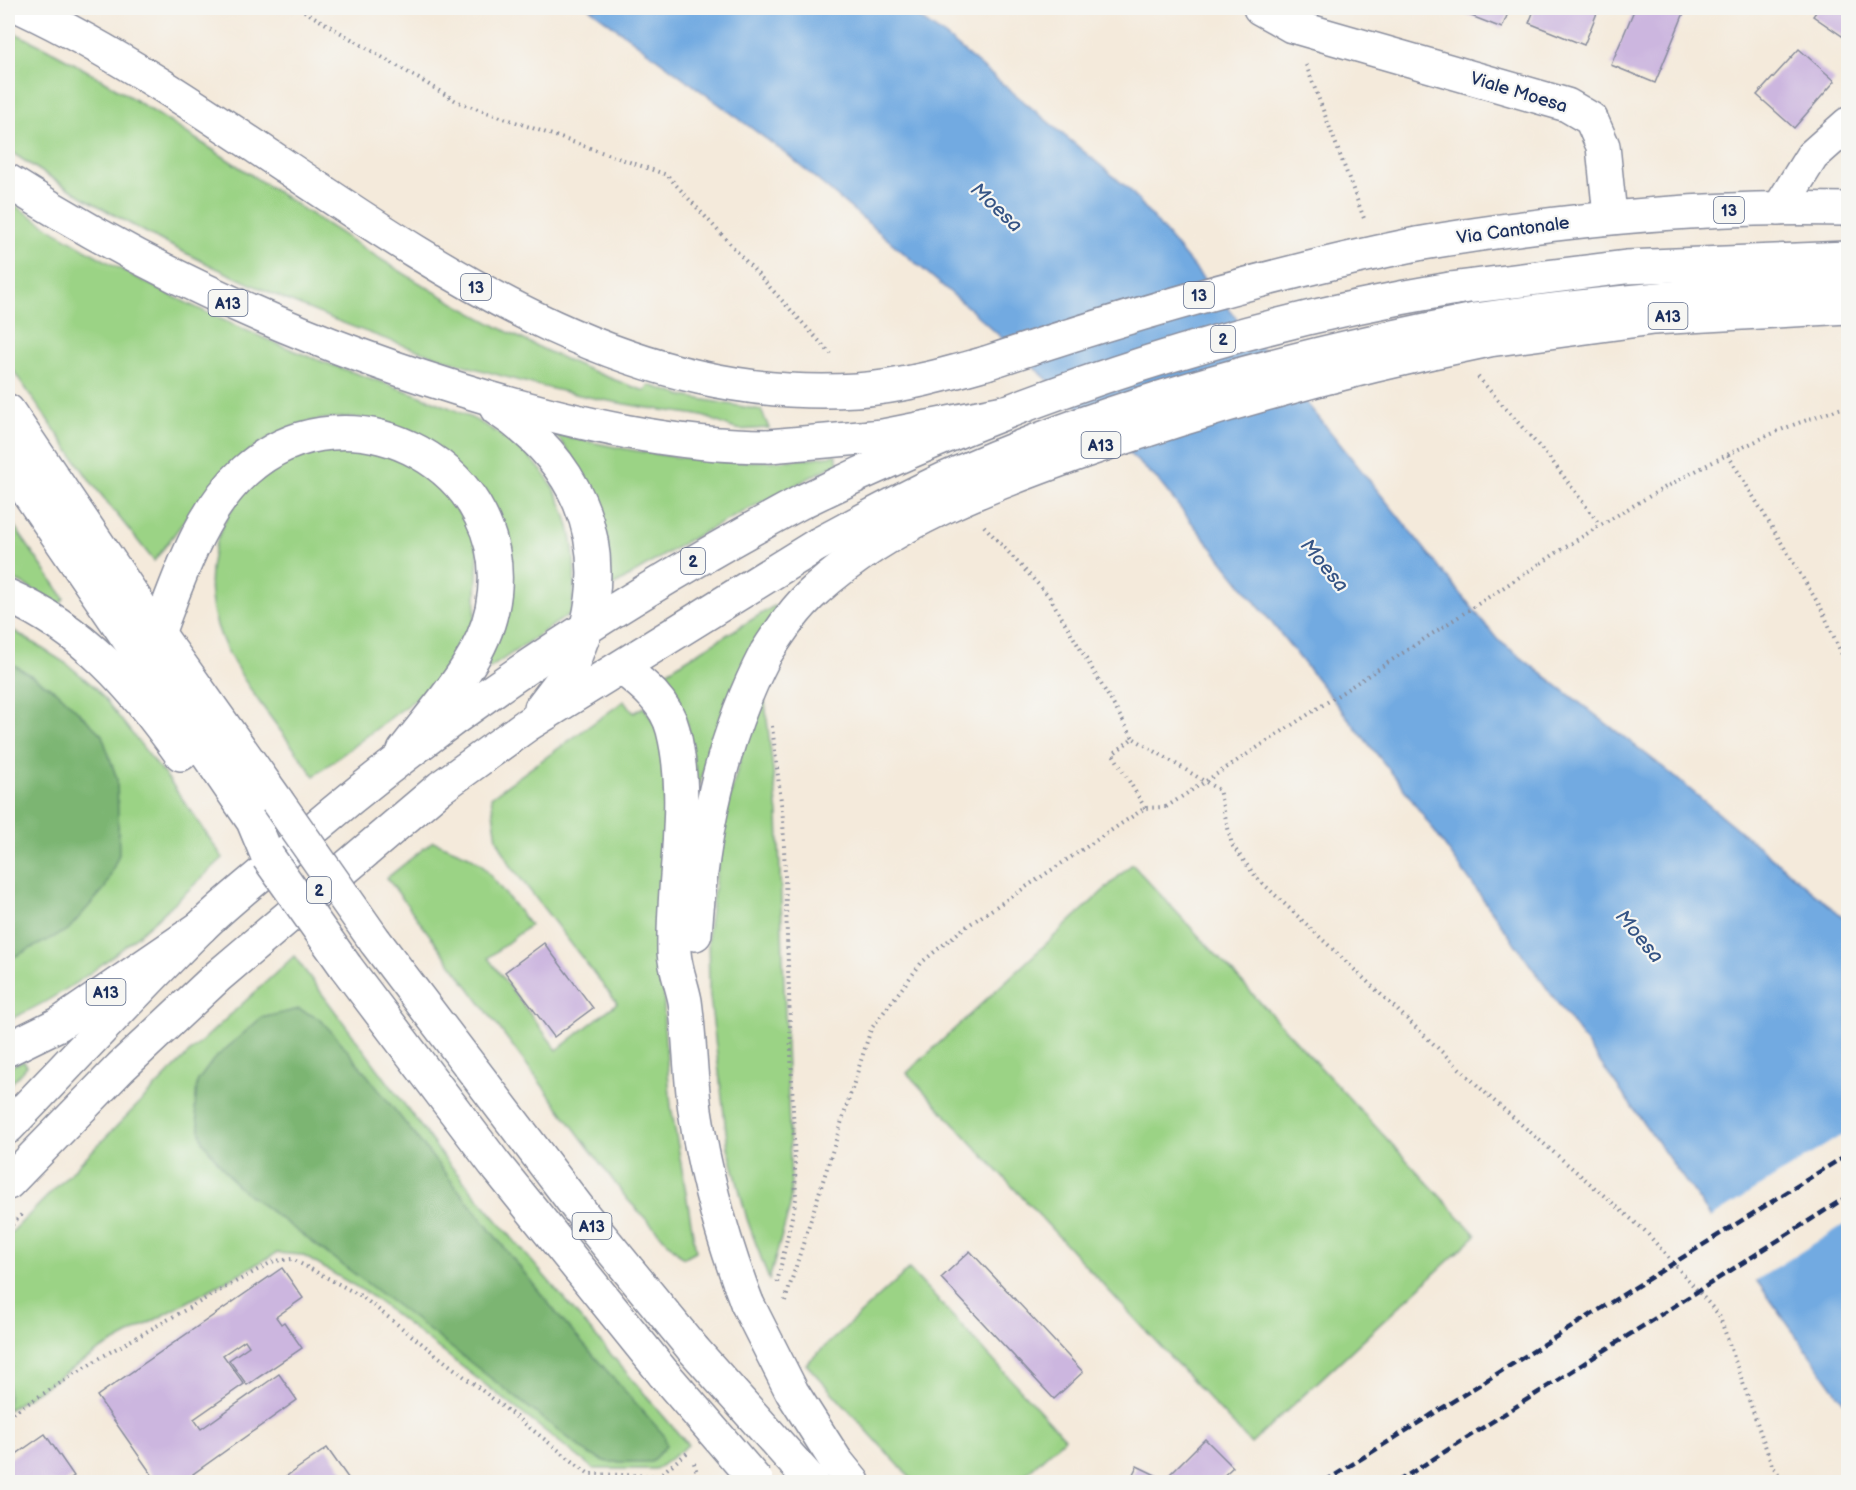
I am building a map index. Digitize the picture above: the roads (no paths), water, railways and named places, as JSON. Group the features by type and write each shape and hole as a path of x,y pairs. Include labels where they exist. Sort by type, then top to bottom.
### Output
{"main road":[{"name":"Via Cantonale","path":"23,8 73,32 161,83 416,251 525,313 608,350 724,382 797,390 857,390 917,382 987,363 1124,316 1320,263 1416,244 1610,216"},
{"name":"Viale Moesa","path":"1260,8 1292,26 1567,105 1591,119 1603,146 1610,216"},
{"path":"1779,209 1812,156 1848,124"},
{"name":"A13","path":"8,181 64,217 250,313 372,362 543,414 665,438 769,446 883,436 1004,412"},
{"name":"13","path":"1610,216 1779,209 1848,209"},
{"name":"2","path":"8,1126 201,927 352,794 535,660 582,640 702,556 803,501 909,451 1004,412 1098,378 1268,326 1344,308 1450,289 1626,267 1848,258"},
{"name":"2","path":"8,1183 121,1067 218,977 441,787 527,725 817,545 959,472 1121,411 1303,357 1482,330 1561,308 1706,294 1848,290"},
{"name":"A13","path":"685,1001 694,956 699,887 711,809 738,711 766,653 796,610 838,572 892,535 973,495 1124,437 1482,330 1848,307"},
{"name":"A13","path":"464,391 521,425 558,463 570,482 589,526 593,558 592,597 582,640 561,685 527,725"},
{"name":"A13","path":"8,411 158,633 256,819 268,857 346,967 494,1163 664,1374 757,1482"},
{"path":"158,633 189,550 211,512 229,487 267,454 292,441 315,435 342,432 370,433 394,439 420,451 446,471 466,493 482,520 491,550 494,578 492,608 484,635 472,660 400,757"},
{"name":"A13","path":"8,463 256,819"},
{"name":"A13","path":"8,596 61,624 108,662 174,744 256,819 375,941 577,1207 693,1349 812,1482"},
{"name":"A13","path":"582,640 647,687 660,704 672,727 678,754 679,801 674,955 685,1001 689,1067 702,1152 723,1238 747,1303 792,1392 812,1425 853,1482"},
{"name":"A13","path":"8,1049 58,1024 201,927"}],"water":[{"name":"Moesa","path":"589,8 905,8 945,36 1130,190 1328,429 1497,639 1664,768 1848,921 1848,1408 1399,782 1157,479 970,309 788,155"}],"railway":[{"path":"1324,1482 1848,1154"},
{"path":"1397,1482 1848,1196"}]}
